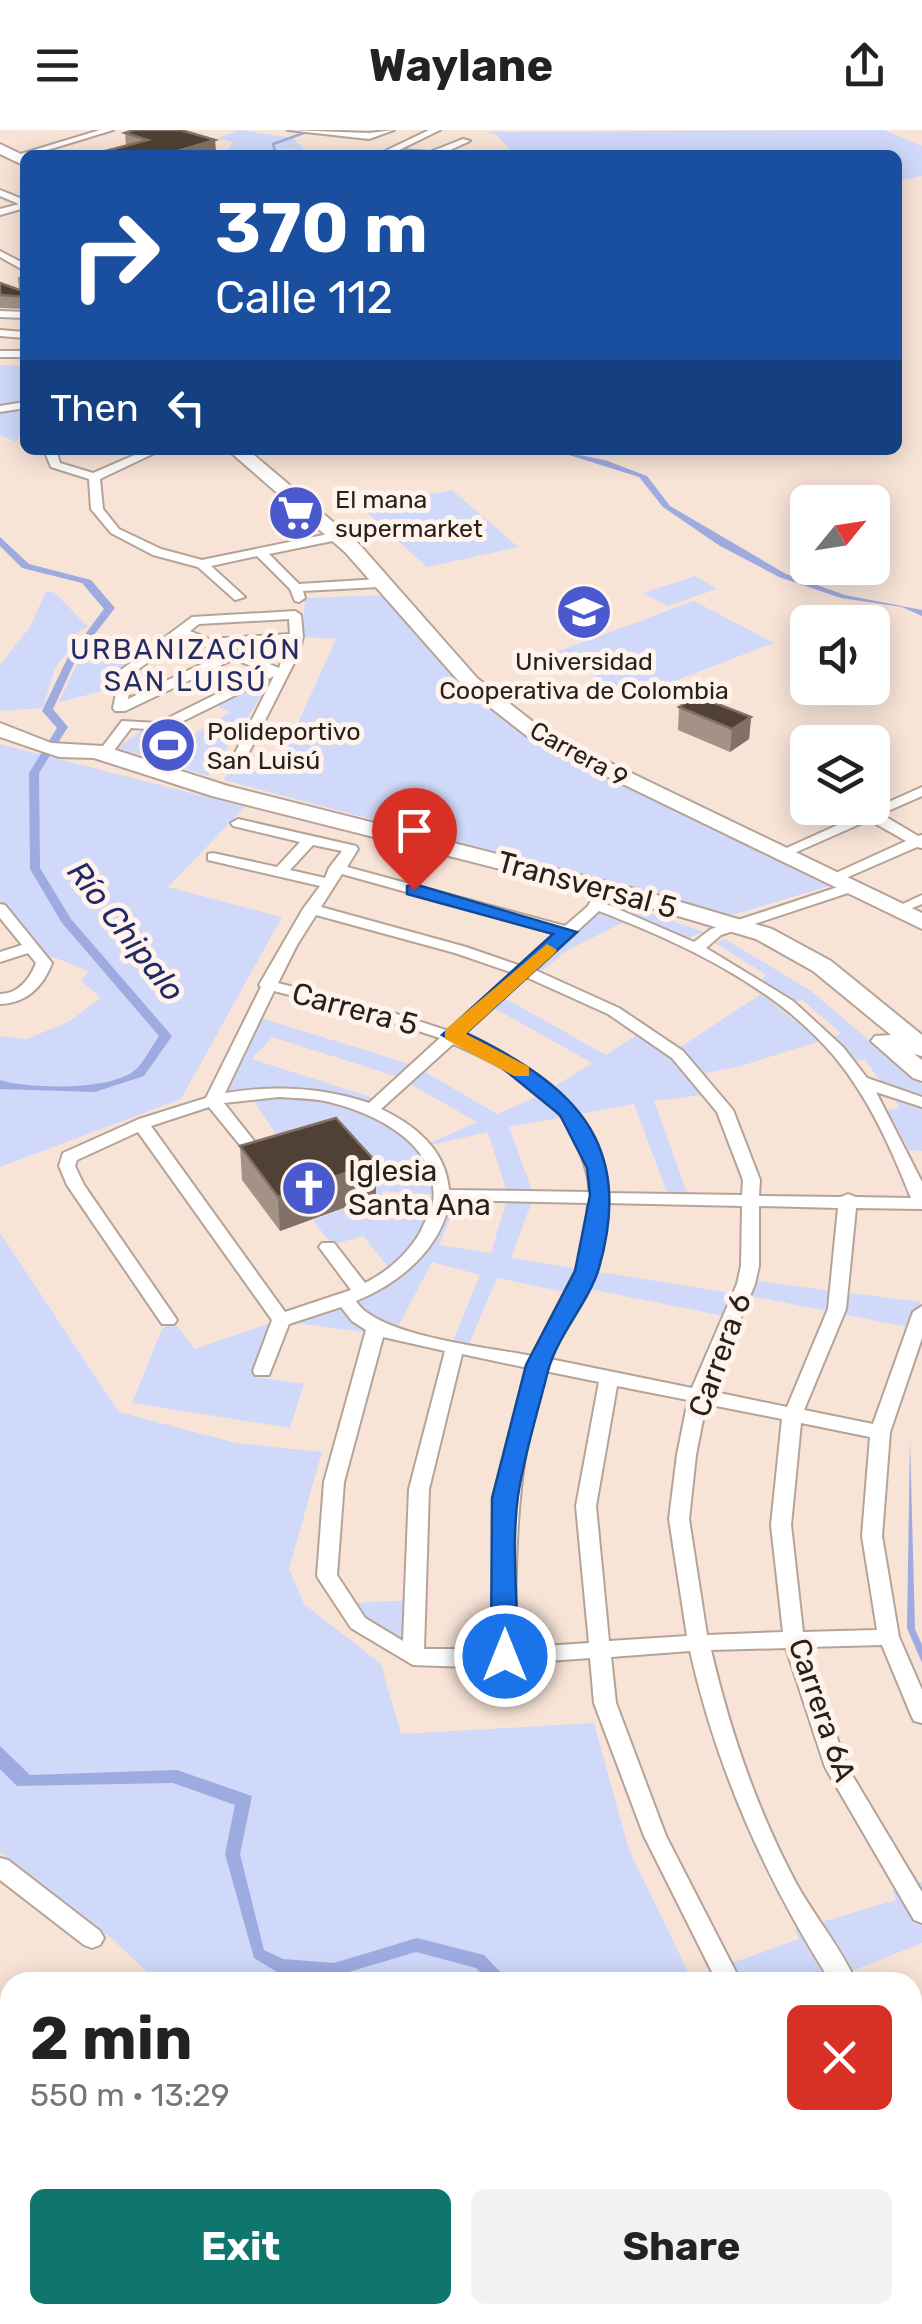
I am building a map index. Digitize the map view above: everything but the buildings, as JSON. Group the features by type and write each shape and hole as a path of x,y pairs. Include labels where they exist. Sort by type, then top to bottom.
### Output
{"main road":[{"path":"0,148 13,160"},
{"name":"Carrera 9","path":"248,455 338,536 470,682 539,736 922,922"},
{"name":"Transversal 5","path":"0,728 602,897 764,934 822,966 922,1048"},
{"path":"730,927 804,974 922,1073"}],"street":[{"path":"68,130 82,137"},
{"path":"43,150 109,130"},
{"path":"295,131 375,136 390,130"},
{"path":"391,150 436,130"},
{"path":"444,150 466,141"},
{"path":"0,254 13,250"},
{"path":"52,455 55,465 94,477 143,455"},
{"path":"94,477 96,508 114,531 157,552 202,564 338,536"},
{"path":"261,553 297,593 380,583"},
{"path":"202,564 239,597"},
{"path":"127,724 120,708 126,673 196,620 296,615 297,637 240,757"},
{"path":"179,632 278,672"},
{"path":"205,642 297,637"},
{"path":"120,708 234,654"},
{"path":"92,751 127,724 160,727 278,672"},
{"path":"890,805 922,791"},
{"path":"213,1100 267,985 310,909 351,849 238,823"},
{"path":"778,855 845,825"},
{"path":"890,825 920,841"},
{"path":"280,873 310,839"},
{"path":"696,948 730,927 841,884 920,841"},
{"path":"213,857 280,873 332,876 568,932"},
{"path":"374,1107 602,897 696,948 799,1017 834,1047 913,1157 922,1203 446,1195"},
{"path":"897,910 922,899"},
{"path":"0,908 44,963 25,990 10,1000 0,1000"},
{"name":"Carrera 6","path":"310,909 526,968 596,1000 645,1030 694,1070 727,1117 756,1198 744,1296 698,1398 679,1516 696,1643 755,1823 801,1915 838,1972"},
{"path":"0,956 33,948"},
{"name":"Carrera 5","path":"267,985 452,1035 508,1062 570,1111 598,1168 601,1195 586,1271 538,1365 505,1498 505,1656"},
{"path":"862,1082 922,1102"},
{"path":"168,1320 76,1185 66,1166 69,1157 213,1100 279,1092 325,1094 374,1107 429,1149 440,1167 446,1195 438,1220 418,1249 390,1278 281,1320 262,1371"},
{"path":"213,1100 250,1146"},
{"path":"142,1126 281,1320"},
{"name":"Carrera 6A","path":"848,1199 837,1309 792,1417 781,1525 794,1640 836,1768 922,1912"},
{"path":"328,1246 353,1294"},
{"path":"353,1294 347,1306 376,1328 538,1365 880,1432"},
{"path":"922,1312 880,1432 872,1536 888,1637 922,1715"},
{"path":"376,1328 334,1482 327,1576 342,1604 358,1622 413,1658 888,1637"},
{"path":"413,1658 419,1489 456,1347"},
{"path":"609,1379 586,1506 605,1702 655,1836 723,1972"},
{"path":"0,1867 92,1938"}],"shaded area":[{"path":"239,130 293,138 303,147 227,150 233,142 218,138"},
{"path":"884,130 922,146 922,176 902,180 902,150 510,150 497,135 487,132"},
{"path":"0,365 20,366 20,436 16,442 0,435"},
{"path":"452,490 518,547 427,567 362,508"},
{"path":"695,576 717,589 667,606 643,593"},
{"path":"46,591 55,593 88,627 77,632 78,639 55,668 43,708 0,711 0,665 30,627"},
{"path":"384,595 550,748 829,886 732,915 224,780 233,759 278,767 336,639 303,637 305,598"},
{"path":"694,601 774,643 632,697 553,653"},
{"path":"101,637 129,668 119,679 119,687 59,702 85,647"},
{"path":"278,671 208,776 117,748 146,727 185,739 230,712 215,705"},
{"path":"0,744 245,807 168,887 282,917 181,1099 0,1167 0,1036 27,1039 68,1022 101,998 81,981 88,971 53,957 44,960 0,907"},
{"path":"616,901 704,932 688,938 609,905"},
{"path":"599,913 626,921 568,950 536,975 521,968"},
{"path":"725,939 811,991 922,1085 922,1099 884,1086 865,1060 853,1061 832,1038 841,1033 802,1000 792,1003 760,980 767,975 715,943"},
{"path":"492,991 606,1055 642,1032 673,1052 761,994 820,1041 741,1066 696,1075 711,1094 654,1101 689,1198 669,1198 634,1104 509,1127 534,1196 511,1258 738,1294 740,1279 920,1302 913,1328 740,1294 729,1317 575,1286 570,1293 497,1278 466,1351 450,1348 480,1275 432,1262 393,1336 280,1321 256,1377 304,1384 290,1428 132,1403 162,1329 174,1322 195,1349 343,1298 392,1272 363,1236 332,1245 313,1220 376,1195 280,1140 251,1097 206,1102 248,1014 413,1065 497,1114 543,1094 592,1063 483,1002","holes":["272,1037 398,1077 477,1122 421,1147 366,1105 374,1098 252,1059","488,1132 508,1196 491,1253 439,1245 460,1195 442,1195 421,1147","383,1191 441,1195 435,1219 378,1216"]},
{"path":"894,1097 922,1106 922,1151 909,1150 887,1110 899,1108"},
{"path":"0,1233 119,1412 236,1443 322,1452 289,1569 304,1604 381,1664 401,1734 594,1723 629,1850 688,1972 147,1972 112,1939 0,1852"},
{"path":"410,1600 407,1649 337,1604"},
{"path":"922,1882 922,1943 850,1972 720,1972 718,1968 799,1939 795,1930 896,1900 892,1890"}],"water":[{"path":"569,455 605,460 647,476 670,506 790,575 790,581 720,546 663,507 639,477"},
{"path":"0,537 29,564 91,580 115,608 77,657 53,709 68,727 39,773 40,868 71,919 172,1036 144,1076 95,1092 0,1089 0,1080 69,1086 123,1077 138,1067 159,1036 62,923 30,869 29,773 57,728 42,711 68,657 104,609 82,583 22,568 0,546"},
{"path":"803,585 922,610 922,616 902,607 841,598"},
{"path":"910,1440 915,1629 922,1645 922,1663 907,1628"},
{"path":"0,1746 30,1775 177,1770 252,1796 240,1854 264,1950 283,1959 334,1963 417,1938 484,1955 500,1972 480,1972 416,1952 348,1972 277,1972 254,1958 225,1854 235,1805 173,1783 17,1786 0,1769"}],"waterway":[{"path":"275,150 273,144 312,130"}],"slow traffic":[{"path":"521,1071 452,1035 547,950"}],"place":[{"name":"El mana supermarket","path":"296,513"},
{"name":"Universidad Cooperativa de Colombia","path":"584,612"},
{"name":"Polideportivo San Luisú","path":"168,745"},
{"name":"Iglesia Santa Ana","path":"309,1188"}],"district":[{"name":"URBANIZACIÓN SAN LUISÚ","path":"186,665"}],"route":[{"path":"414,890 568,932 452,1035 508,1062 570,1111 598,1168 601,1195 594,1246 586,1271 538,1365 505,1498 505,1656"}],"water label":[{"name":"Río Chipalo","path":"126,931"}]}
